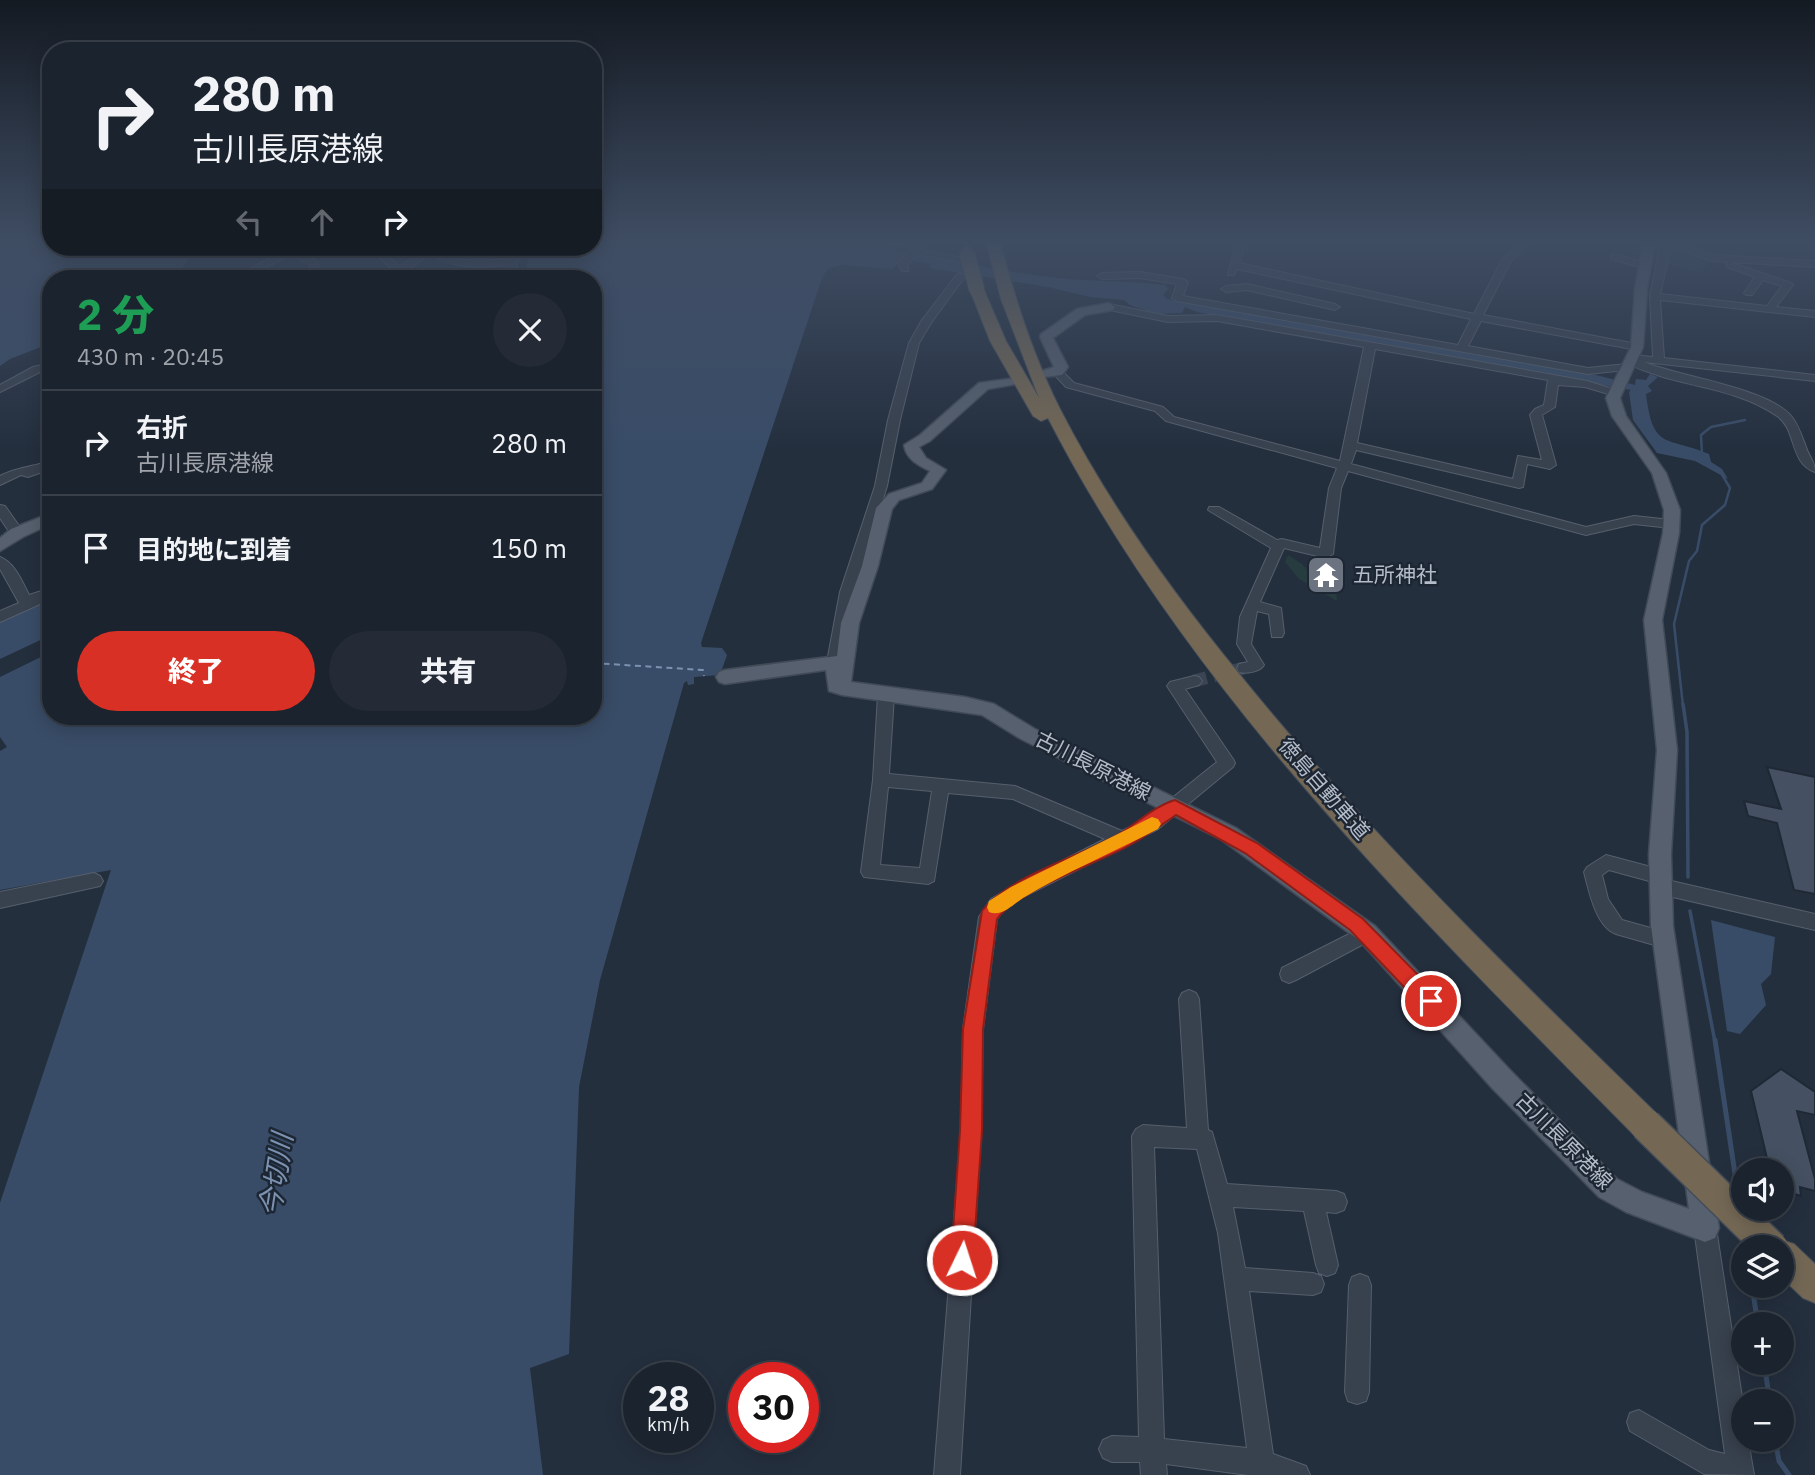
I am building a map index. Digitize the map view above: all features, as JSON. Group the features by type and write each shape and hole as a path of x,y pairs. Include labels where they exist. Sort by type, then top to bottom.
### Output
{"highway":[{"path":"986,311 998,341 1033,407 1082,468"},
{"name":"徳島自動車道","path":"1012,311 1025,352 1048,404 1082,468 1140,558 1186,621 1309,774 1504,984 1759,1235"},
{"path":"1794,1267 1815,1286"}],"main road":[{"path":"1052,373 1061,367 1046,337 1081,312 1088,311"},
{"path":"1636,311 1626,370 1614,398 1619,416 1665,485 1672,510 1653,620 1667,750 1660,881 1664,940 1705,1228"},
{"path":"725,677 835,662 835,686 842,688 850,624 870,566 884,508 894,498 927,486 939,470 921,461 912,451 911,445 925,438 984,386 1011,381"},
{"path":"0,546 16,533 42,525"},
{"name":"古川長原港線","path":"842,688 987,709 1028,734 1175,806 1251,848 1367,933 1501,1079 1608,1188 1635,1203 1705,1228"}],"street":[{"path":"835,662 846,592 881,486 894,420 914,343 934,311"},
{"path":"1128,311 1167,319 1217,318 1585,378 1626,370"},
{"path":"1185,318 1188,311"},
{"path":"1243,311 1461,349 1585,378"},
{"path":"1447,311 1476,317 1626,370 1655,373 1742,395 1769,406 1788,419 1805,460 1815,468"},
{"path":"1461,349 1479,311"},
{"path":"1656,311 1659,360"},
{"path":"1786,311 1815,314"},
{"path":"1244,668 1257,665 1244,644 1252,605 1278,546 1282,543 1326,554 1335,488 1345,466 1370,345"},
{"path":"1350,445 1519,484 1522,459 1550,465 1536,419 1539,411 1549,407 1553,381 1626,370 1659,360 1815,378"},
{"path":"2,388 42,373"},
{"path":"1052,373 1070,385 1159,409 1170,419 1586,531 1634,520 1671,524"},
{"path":"0,481 21,470 28,473 42,468"},
{"path":"0,509 16,533"},
{"path":"1214,510 1278,546"},
{"path":"0,561 10,572 24,600 36,600"},
{"path":"0,617 42,597"},
{"path":"1252,605 1276,611 1277,633"},
{"path":"947,1475 971,1131 973,1029 988,917 997,905 1017,892 1124,840 1175,806 1227,763 1175,686 1194,681"},
{"path":"886,695 881,780 870,872 928,876 941,787"},
{"path":"881,780 1014,793 1124,840"},
{"path":"1664,940 1616,926 1600,901 1594,872 1606,862 1660,881 1815,922"},
{"path":"0,900 94,881"},
{"path":"1289,974 1367,933"},
{"path":"1189,999 1198,1138"},
{"path":"1153,1462 1143,1136 1205,1139 1221,1195 1236,1279 1262,1468"},
{"path":"1221,1195 1336,1202"},
{"path":"1312,1200 1327,1265"},
{"path":"1639,1422 1704,1461 1740,1473 1705,1228"},
{"path":"1236,1279 1313,1284"},
{"path":"1357,1392 1360,1285"},
{"path":"1112,1449 1153,1462 1262,1468 1297,1475"}],"green space":[{"path":"1288,555 1310,573 1336,587 1337,601 1299,579 1285,562"}],"water":[{"path":"0,311 42,311 42,347 10,359 0,366"},
{"name":"今切川","path":"602,311 811,311 701,643 702,647 722,648 727,655 720,675 694,677 694,684 688,685 687,681 684,683 600,980 579,1087 569,1354 530,1368 543,1475 0,1475 0,1203 111,870 0,890 0,751 7,747 0,737 0,677 42,656 42,725 602,725"},
{"path":"1147,311 1183,311 1182,313 1156,314"},
{"path":"1194,311 1234,311 1596,375 1635,385 1636,379 1646,380 1650,374 1658,377 1648,386 1652,391 1646,394 1653,425 1658,433 1664,439 1709,454 1711,462 1722,469 1728,479 1695,461 1657,453 1633,420 1629,392 1631,390"},
{"path":"42,603 42,639 0,659 0,622"},
{"path":"1711,920 1775,937 1771,974 1761,984 1766,1005 1740,1034 1727,1031"}],"building":[{"path":"1767,767 1815,777 1815,894 1794,890 1777,823 1748,816 1744,801 1781,809"},
{"path":"1781,1069 1815,1092 1815,1115 1797,1111 1815,1179 1815,1191 1800,1187 1801,1196 1794,1194 1794,1158 1767,1158 1751,1091"}],"waterway":[{"path":"1702,455 1701,435 1711,427 1745,420"},
{"path":"1683,706 1674,624 1689,561 1697,551 1702,525 1725,505 1730,488 1721,473"},
{"path":"1683,704 1687,732 1688,877"},
{"path":"1690,911 1715,1042"},
{"path":"1715,1040 1733,1158"},
{"path":"1754,1298 1756,1312"},
{"path":"1766,1375 1768,1389"},
{"path":"1777,1452 1779,1461 1789,1475"}],"ferry route":[{"path":"602,664 703,670 704,676"}],"tunnel":[{"path":"1194,681 1244,668"}],"slow traffic":[{"path":"996,907 1017,892 1152,824"}],"place":[{"name":"五所神社","path":"1326,575"}],"route":[{"path":"962,1260 971,1131 973,1029 988,917 997,905 1017,892 1124,840 1152,824 1175,806 1230,834 1357,925 1396,962 1431,1001"}]}
